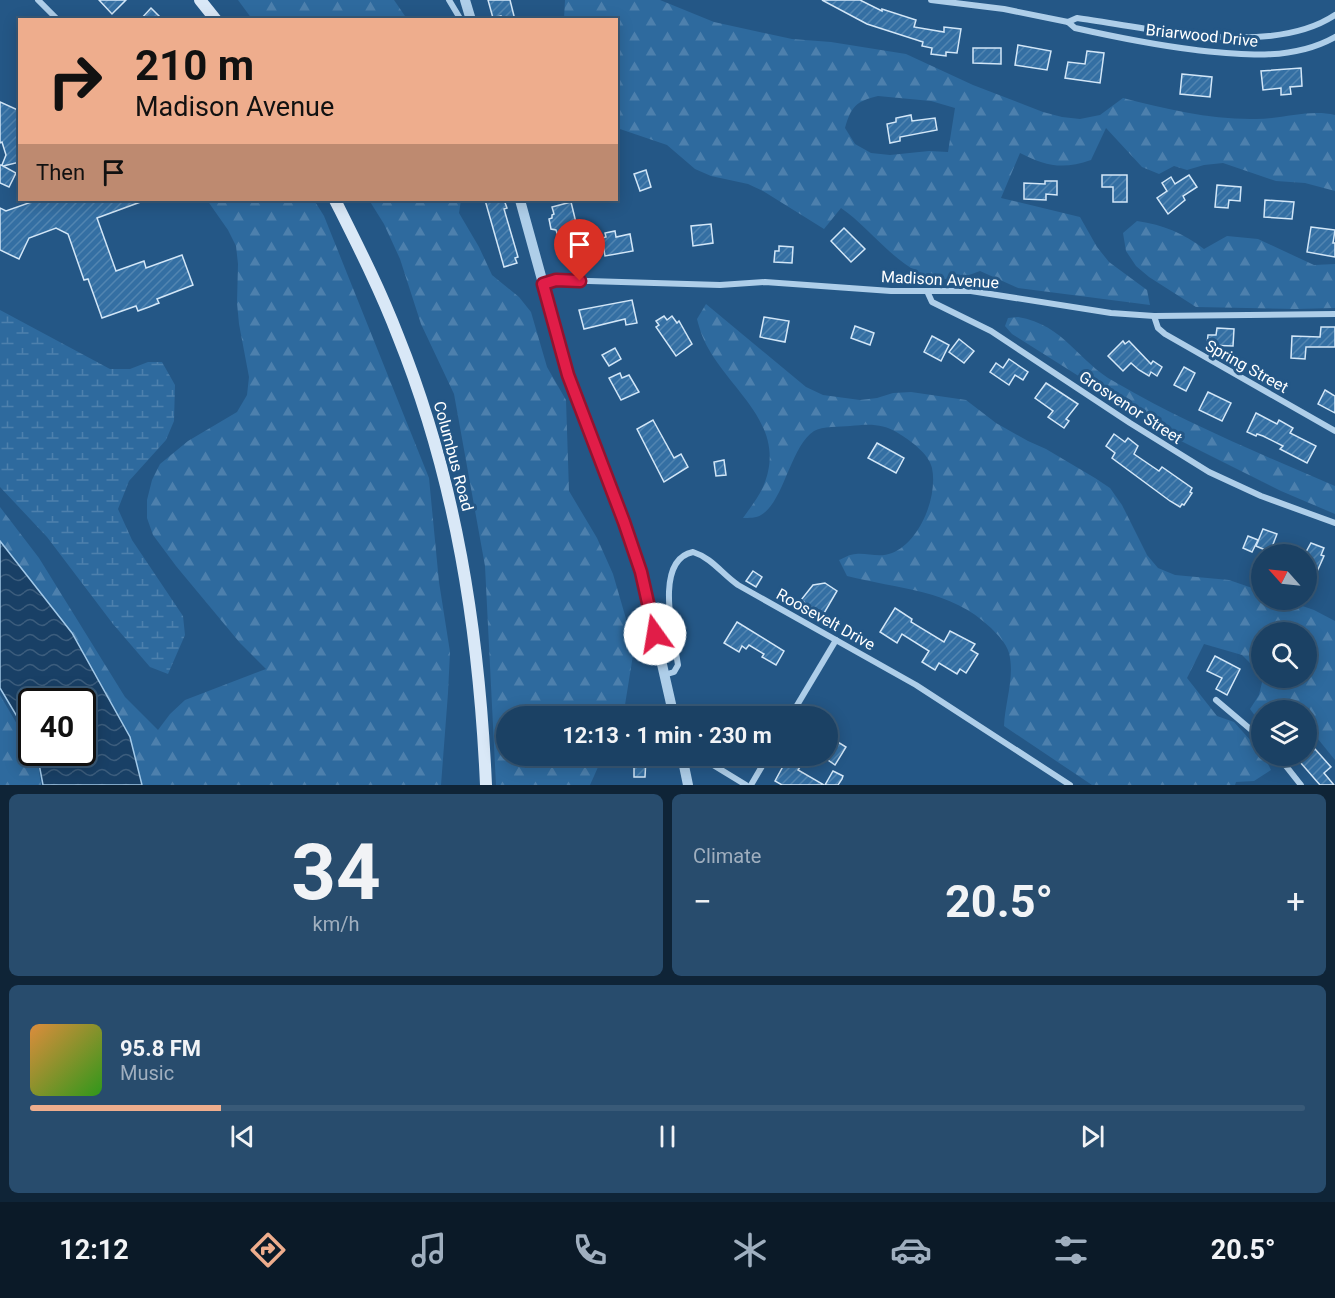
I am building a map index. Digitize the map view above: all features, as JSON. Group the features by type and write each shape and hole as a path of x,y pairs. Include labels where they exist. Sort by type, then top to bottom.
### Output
{"main road":[{"path":"200,0 214,18"},
{"name":"Columbus Road","path":"335,201 381,293 399,338 420,395 447,486 474,626 486,785"},
{"name":"Columbus Road","path":"477,785 483,737"}],"street":[{"path":"38,0 56,18"},
{"path":"448,0 460,18"},
{"path":"465,0 470,18"},
{"name":"Briarwood Drive","path":"931,0 1004,9 1068,22 1075,28 1131,40 1256,56 1282,54 1315,47 1335,37"},
{"name":"Briarwood Drive","path":"1068,22 1077,18 1184,33 1245,38 1291,33 1322,24 1335,15"},
{"path":"520,201 568,375 641,572 671,706"},
{"name":"Madison Avenue","path":"543,284 556,280 720,285 765,282 891,291 970,291 1111,313 1154,316 1335,314"},
{"name":"Grosvenor Street","path":"927,291 932,302 991,331 1209,472 1261,496 1335,523"},
{"name":"Spring Street","path":"1154,316 1158,328 1165,334 1335,431"},
{"name":"Roosevelt Drive","path":"664,675 674,672 678,665 671,614 670,577 673,567 687,554 693,552 708,558 721,573 738,585 896,673 1070,785"},
{"path":"797,706 836,640"},
{"path":"1216,700 1251,730"},
{"path":"684,766 688,785"},
{"path":"716,766 749,785 761,766"},
{"path":"1286,766 1301,785"}],"green space":[{"path":"238,0 394,0 406,18 251,18"},
{"path":"565,0 660,0 714,22 792,39 831,42 906,54 973,85 1062,117 1080,119 1100,115 1123,98 1172,110 1223,118 1266,119 1315,113 1335,115 1335,191 1305,183 1276,181 1223,163 1187,170 1174,166 1159,174 1142,167 1106,128 1091,160 1081,163 1063,166 1046,164 1020,153 1001,198 1080,217 1097,247 1109,262 1147,290 1150,305 1018,288 980,271 956,278 933,278 904,263 841,208 824,229 748,184 711,176 695,169 667,145 618,128 618,18 564,18","holes":["878,96 931,101 955,108 948,152 929,151 890,155 871,153 855,144 845,128 852,110 859,103"]},
{"path":"208,201 315,201 324,216 429,478 439,582 450,652 441,785 142,785 130,737 72,633 0,541 0,507 39,558 125,697 158,730 185,700 266,669 240,643 176,566 153,535 147,518 147,500 152,480 160,464 188,441 237,412 247,395 249,377 239,324 236,246"},
{"path":"370,201 461,201 459,213 492,275 519,297 531,312 547,367 566,400 569,491 597,538 613,574 631,636 633,655 625,706 496,706 496,766 599,766 590,785 496,785 485,566 454,394 421,324 400,259 384,224"},
{"path":"1137,221 1173,231 1204,249 1227,236 1258,239 1314,265 1335,264 1335,308 1196,307 1136,266 1126,251 1123,233"},
{"path":"706,304 806,387 823,395 860,400 893,393 911,392 966,400 996,423 1046,449 1110,488 1122,505 1147,555 1158,568 1175,575 1229,580 1251,588 1251,610 1314,610 1335,621 1335,760 1317,738 1317,700 1256,700 1261,688 1317,688 1317,622 1251,622 1251,664 1242,655 1204,644 1187,678 1217,716 1234,722 1251,741 1251,766 1269,766 1271,770 1254,781 1236,782 1235,785 1092,785 1004,726 1011,662 1002,639 975,615 959,605 923,592 847,576 839,560 854,554 892,553 911,539 919,529 929,504 933,479 932,468 923,453 913,443 886,427 863,425 817,429 799,449 776,499 769,508 759,516 743,518 763,487 769,466 769,448 756,414 711,353 704,341 697,319"},
{"path":"0,310 110,369 130,369 148,362 162,362 175,385 174,421 166,440 129,481 118,509 132,540 183,616 185,635 168,674 150,667 113,624 47,537 0,487"},
{"path":"1018,317 1048,328 1102,374 1168,411 1335,486 1335,514 1281,491 1183,442 1012,334 1005,326 1008,318"},
{"path":"0,695 18,726 18,766 38,766 41,785 0,785"}],"water":[{"path":"0,541 72,633 130,737 142,785 43,785 39,766 96,766 96,688 18,688 18,718 0,688"}],"building":[{"path":"99,0 126,0 112,14"},
{"path":"488,0 510,0 514,18 502,18 501,16 493,18"},
{"path":"822,0 860,0 882,11 882,9 916,20 914,27 944,32 944,27 961,29 957,53 946,52 946,56 931,54 932,48 922,46 923,42 867,24"},
{"path":"151,8 161,18 142,18"},
{"path":"1018,45 1051,51 1047,70 1015,65"},
{"path":"973,48 1001,48 1001,64 973,63"},
{"path":"1087,51 1104,53 1100,83 1065,78 1068,62 1085,64"},
{"path":"1301,68 1302,86 1290,87 1291,94 1281,95 1281,88 1263,90 1261,71"},
{"path":"1182,74 1212,77 1210,97 1180,94"},
{"path":"0,102 18,110 18,162 3,166 16,173 9,187 0,183 0,165 6,155 2,142 0,143"},
{"path":"911,115 912,121 935,118 937,130 900,137 900,141 890,143 887,124 896,122 896,118"},
{"path":"646,170 651,187 640,191 634,174"},
{"path":"1102,175 1127,175 1127,202 1113,202 1113,187 1102,187"},
{"path":"1189,175 1197,187 1183,196 1185,200 1168,214 1157,198 1167,191 1162,183 1171,177 1175,184"},
{"path":"1045,181 1057,181 1057,195 1046,194 1046,200 1024,199 1024,183 1045,184"},
{"path":"1217,185 1241,187 1240,201 1229,200 1228,208 1215,207"},
{"path":"1265,200 1294,202 1292,219 1264,217"},
{"path":"34,201 143,201 97,218 116,271 144,261 146,268 182,255 193,285 157,299 159,303 138,311 136,306 102,318 88,279 84,280 68,234 56,228 29,238 19,259 0,250 0,208 6,211"},
{"path":"485,201 504,201 507,208 504,209 518,257 515,258 517,263 504,267"},
{"path":"571,202 579,235 584,236 587,248 564,254 556,230 551,229 549,219 554,214 552,207"},
{"path":"711,224 713,243 693,246 691,226"},
{"path":"1311,227 1335,230 1333,243 1335,243 1335,257 1307,252"},
{"path":"844,228 865,249 851,262 831,241"},
{"path":"615,231 616,237 630,234 633,251 605,256 602,238 606,237 605,233"},
{"path":"779,246 793,247 792,263 774,262 775,251 779,251"},
{"path":"632,300 637,323 626,325 625,319 584,329 579,310"},
{"path":"664,316 667,320 672,316 677,323 679,321 692,344 676,356 656,327 659,325 656,321"},
{"path":"764,317 789,321 785,342 760,337"},
{"path":"855,326 874,333 870,345 851,338"},
{"path":"1321,327 1335,327 1335,347 1306,347 1305,359 1291,358 1292,336 1320,337"},
{"path":"1217,328 1234,329 1233,346 1207,345 1208,335 1216,335"},
{"path":"932,336 949,345 941,361 924,352"},
{"path":"959,339 974,351 964,363 949,352"},
{"path":"1123,341 1125,344 1129,341 1151,364 1153,361 1162,367 1157,376 1151,372 1149,376 1131,363 1123,371 1108,356"},
{"path":"615,348 621,359 609,366 602,355"},
{"path":"1009,359 1028,372 1023,380 1015,375 1009,385 990,372 996,363 1003,368"},
{"path":"1184,367 1195,373 1186,391 1174,385"},
{"path":"620,373 622,378 629,375 639,392 621,400 609,378"},
{"path":"1046,383 1078,404 1066,419 1069,421 1064,428 1048,417 1053,411 1035,398"},
{"path":"1325,390 1335,396 1335,413 1318,404"},
{"path":"1208,392 1231,403 1222,421 1199,410"},
{"path":"1256,413 1277,424 1279,420 1293,428 1290,433 1316,446 1307,463 1280,449 1283,446 1263,436 1247,432"},
{"path":"653,420 674,458 681,454 688,467 664,482 637,429"},
{"path":"1114,434 1125,442 1128,438 1138,446 1134,454 1159,471 1162,467 1192,488 1190,492 1192,493 1184,505 1180,507 1170,501 1112,458 1115,453 1106,446"},
{"path":"877,443 904,458 896,473 868,458"},
{"path":"724,460 726,475 716,476 714,462"},
{"path":"1263,529 1277,534 1273,544 1257,544"},
{"path":"1248,536 1258,540 1256,544 1251,544 1251,552 1243,548"},
{"path":"1317,545 1324,548 1321,555 1324,556 1317,572"},
{"path":"753,571 762,577 756,587 746,581"},
{"path":"825,583 837,591 823,615 801,600 813,585"},
{"path":"895,608 912,619 911,622 944,642 950,631 975,644 971,650 978,654 966,673 960,669 957,674 939,663 935,670 922,662 929,651 902,634 897,643 880,632"},
{"path":"737,622 784,651 776,665 762,657 764,654 749,645 746,649 742,646 739,652 724,643"},
{"path":"1215,656 1240,669 1227,695 1216,689 1222,678 1207,671"},
{"path":"838,742 846,747 838,760"},
{"path":"1317,751 1331,767 1324,773 1334,785 1320,785 1303,766 1317,766"},
{"path":"634,766 646,766 645,777 634,777"},
{"path":"783,766 798,766 798,770 824,785 782,785 775,781"},
{"path":"833,771 843,776 842,779 838,785 825,785"}],"route":[{"path":"580,281 556,280 543,284 568,375 641,572 655,634"}]}
